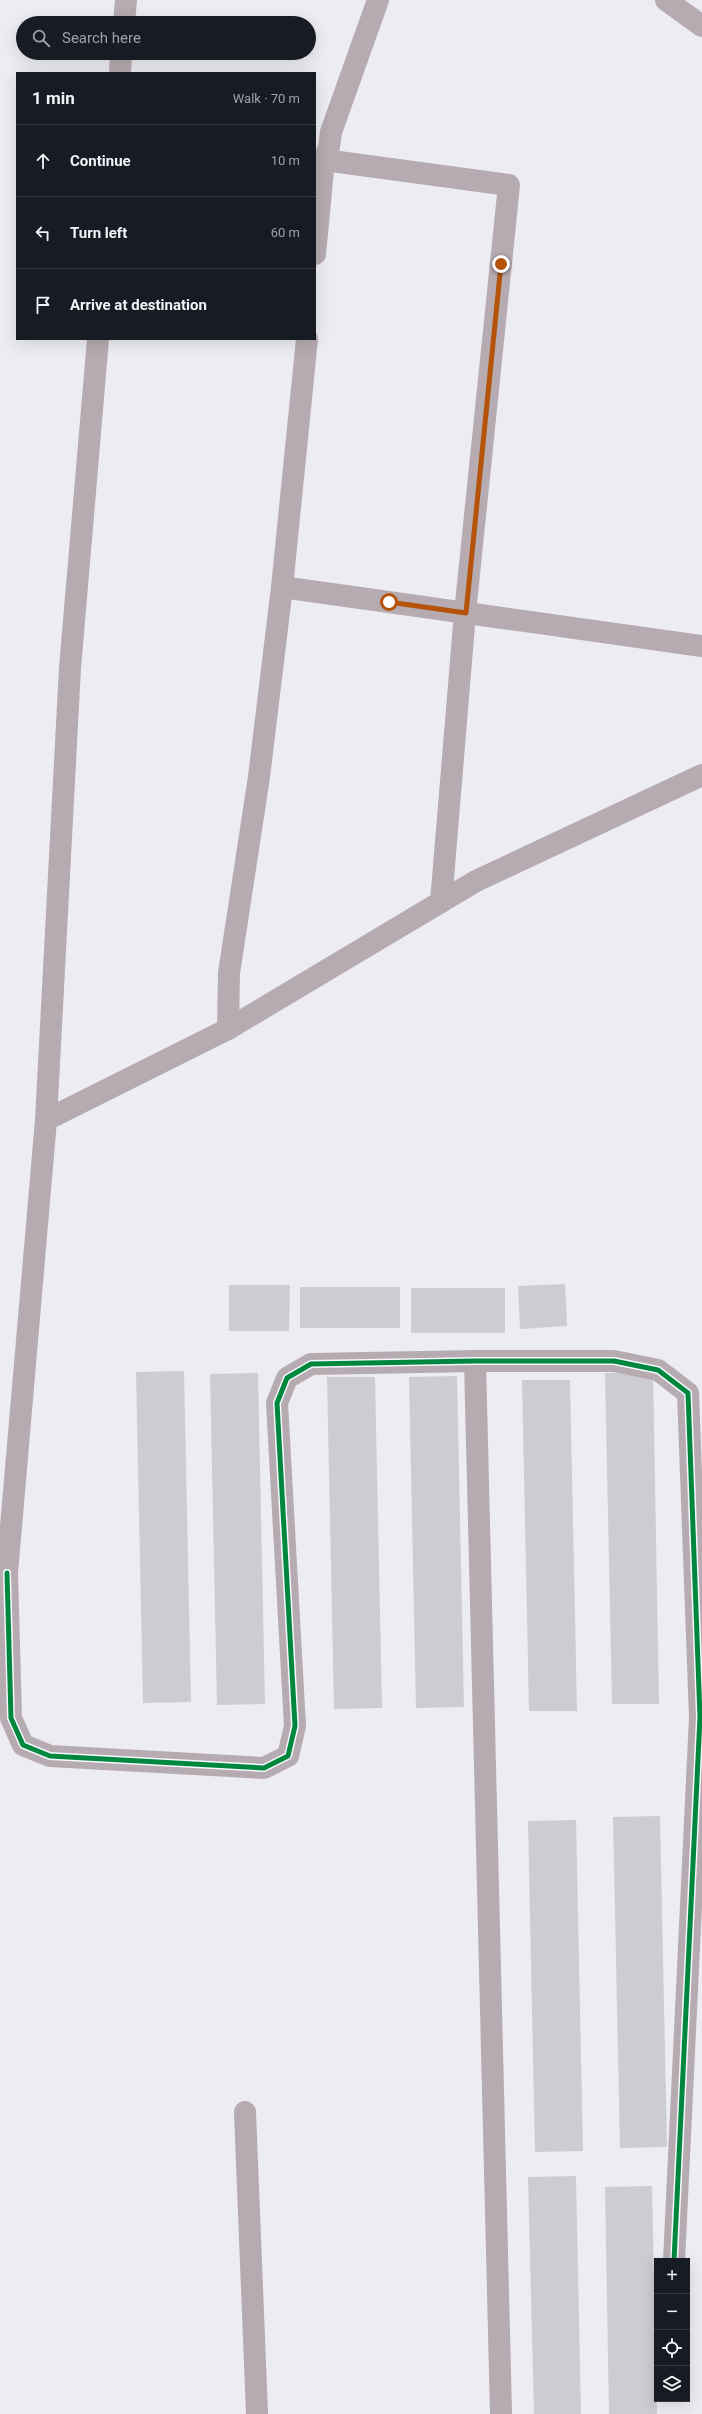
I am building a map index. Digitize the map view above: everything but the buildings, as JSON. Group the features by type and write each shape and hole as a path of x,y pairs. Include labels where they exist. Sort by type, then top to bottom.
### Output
{"street":[{"path":"125,16 126,0"},
{"path":"316,244 324,160 331,132 378,0"},
{"path":"666,0 702,26"},
{"path":"120,72 121,60"},
{"path":"324,160 509,185 466,613 441,902"},
{"path":"98,340 70,668 46,1120 4,1573 11,1718 22,1745 50,1756 264,1768 288,1756 295,1726 277,1403 286,1378 311,1364 475,1361 614,1361 658,1370 688,1393 702,1428"},
{"path":"228,1029 229,973 259,777 282,587 307,340"},
{"path":"282,587 702,646"},
{"path":"46,1120 228,1029 476,881 702,775"},
{"path":"475,1361 501,2414"},
{"path":"674,2258 700,1717 688,1393"},
{"path":"245,2112 257,2414"}],"cycle path":[{"path":"7,1573 11,1718 23,1745 50,1756 264,1768 288,1756 295,1726 277,1403 287,1378 311,1364 475,1361 614,1361 658,1370 688,1393 700,1717 674,2258"}],"route":[{"path":"389,602 466,613 501,264"}]}
